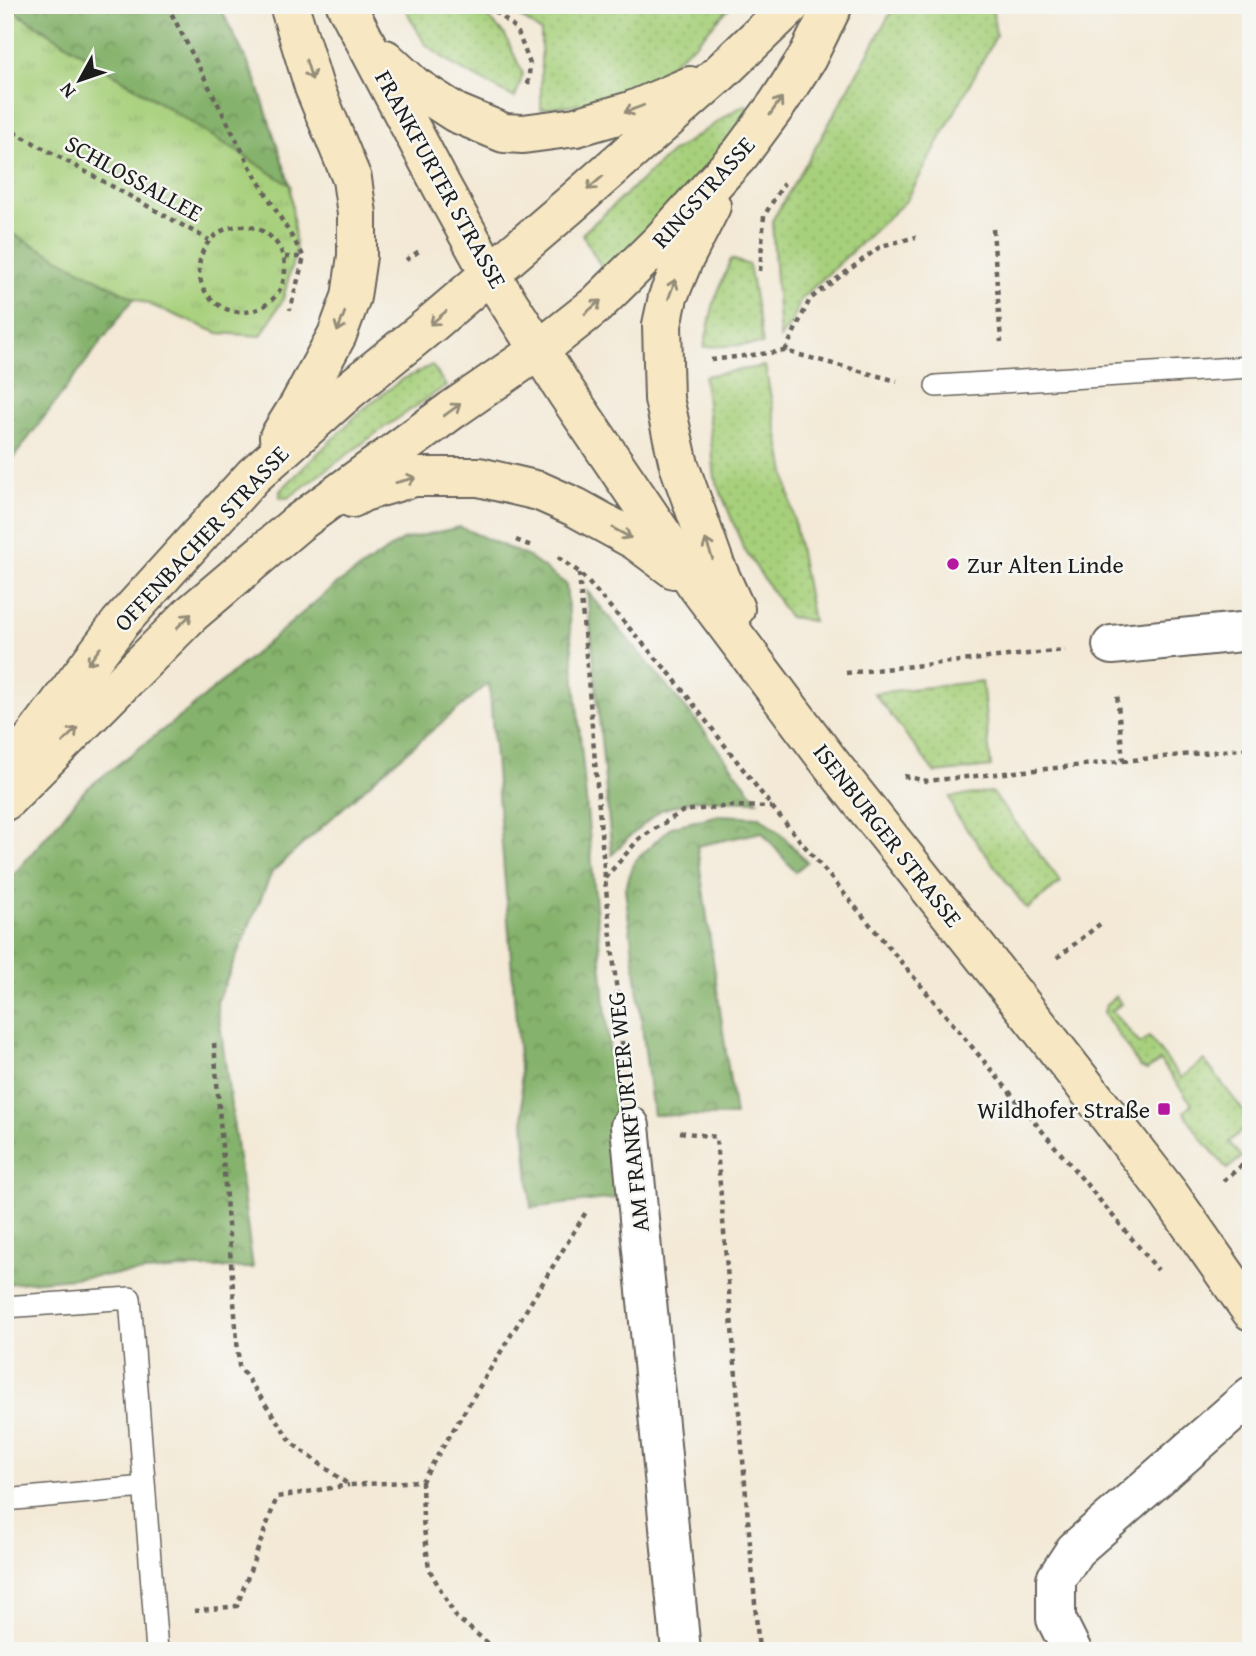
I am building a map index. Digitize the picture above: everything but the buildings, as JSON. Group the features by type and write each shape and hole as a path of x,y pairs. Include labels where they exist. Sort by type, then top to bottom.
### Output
{"main road":[{"path":"253,477 299,405 337,335 351,297 357,256 357,214 352,179 314,87 289,5"},
{"name":"FRANKFURTER STRASSE","path":"346,5 490,274 539,350"},
{"path":"490,274 720,73 791,5"},
{"name":"RINGSTRASSE","path":"539,350 596,305 661,241 735,160 778,103 807,58 833,5"},
{"path":"366,41 414,86 456,113 504,133 523,134 576,127 631,111 720,73"},
{"path":"735,160 682,261 668,297 662,325 664,399 680,466 715,565 735,609 796,718"},
{"name":"OFFENBACHER STRASSE","path":"5,776 120,623 253,477 347,392 490,274"},
{"name":"OFFENBACHER STRASSE","path":"5,801 191,614 298,523 539,350"},
{"name":"ISENBURGER STRASSE","path":"539,350 698,587 796,718 1169,1194 1251,1311"},
{"path":"298,523 363,492 414,477 479,477 539,491 575,507 635,540 698,587"}],"street":[{"path":"1112,645 1251,631"},
{"name":"AM FRANKFURTER WEG","path":"631,1126 681,1651"},
{"path":"1072,1651 1056,1619 1056,1579 1075,1550 1251,1396"}],"lane":[{"path":"936,386 1251,367"},
{"path":"5,1307 130,1298 157,1651"},
{"path":"5,1500 144,1488"}],"path":[{"path":"167,5 253,172 304,257 285,257"},
{"name":"SCHLOSSALLEE","path":"5,127 209,240"},
{"name":"SCHLOSSALLEE","path":"251,226 271,236 285,257 285,278 275,299 255,311 233,313 212,302 200,283 199,260 209,240 228,228 251,226"},
{"path":"993,229 1004,381"},
{"path":"785,351 810,299 881,246 916,237"},
{"path":"701,362 785,351 910,384 936,386"},
{"name":"AM FRANKFURTER WEG","path":"631,1126 605,878 579,572 671,675 772,807"},
{"path":"846,673 1112,645 1123,761"},
{"path":"902,776 927,781 1251,748"},
{"path":"605,878 639,839 683,811 730,806 772,807 1158,1270"},
{"path":"1057,958 1100,924"},
{"path":"214,1043 239,1366 293,1444 349,1485"},
{"path":"631,1126 716,1137 759,1651"},
{"path":"1223,1181 1251,1158"},
{"path":"506,1651 488,1643 456,1617 429,1569 422,1481 586,1212 638,1205"},
{"path":"187,1611 237,1606 277,1497 349,1485 422,1481"}],"green space":[{"path":"5,5 219,5 255,77 290,185"},
{"path":"403,5 476,5 505,35 523,74 515,98 453,65 425,44"},
{"path":"505,5 732,5 696,43 630,98 541,109 541,32"},
{"path":"895,5 992,5 996,36 907,200 801,299 791,325 780,338 772,221"},
{"path":"5,6 290,185 296,250 283,299 261,336 218,333 134,298 5,230"},
{"path":"746,105 749,114 684,201 603,270 582,234 671,153"},
{"path":"5,230 134,298 5,469"},
{"path":"731,259 749,265 763,344 704,347 714,302"},
{"path":"432,365 446,386 288,498 280,498 280,491 361,411 401,380"},
{"path":"765,366 813,621 789,617 744,549 715,478 704,376"},
{"path":"460,527 527,556 566,584 623,1197 531,1208 489,683 384,771 272,872 217,1002 253,1268 192,1268 5,1284 5,885 85,790 191,708 333,587 402,540"},
{"path":"587,591 698,723 758,801 695,800 661,810 612,855"},
{"path":"982,681 991,767 935,773 874,693"},
{"path":"992,792 1061,882 1027,909 955,813 950,797"},
{"path":"719,815 760,817 782,835 807,862 795,872 762,832 697,846 735,1116 653,1115 625,888 635,861 671,827"},
{"path":"1116,996 1121,1004 1112,1011 1140,1044 1149,1037 1181,1078 1204,1060 1251,1121 1229,1142 1242,1157 1227,1169 1184,1112 1192,1104 1160,1061 1147,1070 1140,1067 1104,1013 1106,1004"}],"place":[{"name":"Zur Alten Linde","path":"953,564"},
{"name":"Wildhofer Straße","path":"1164,1109"}]}
